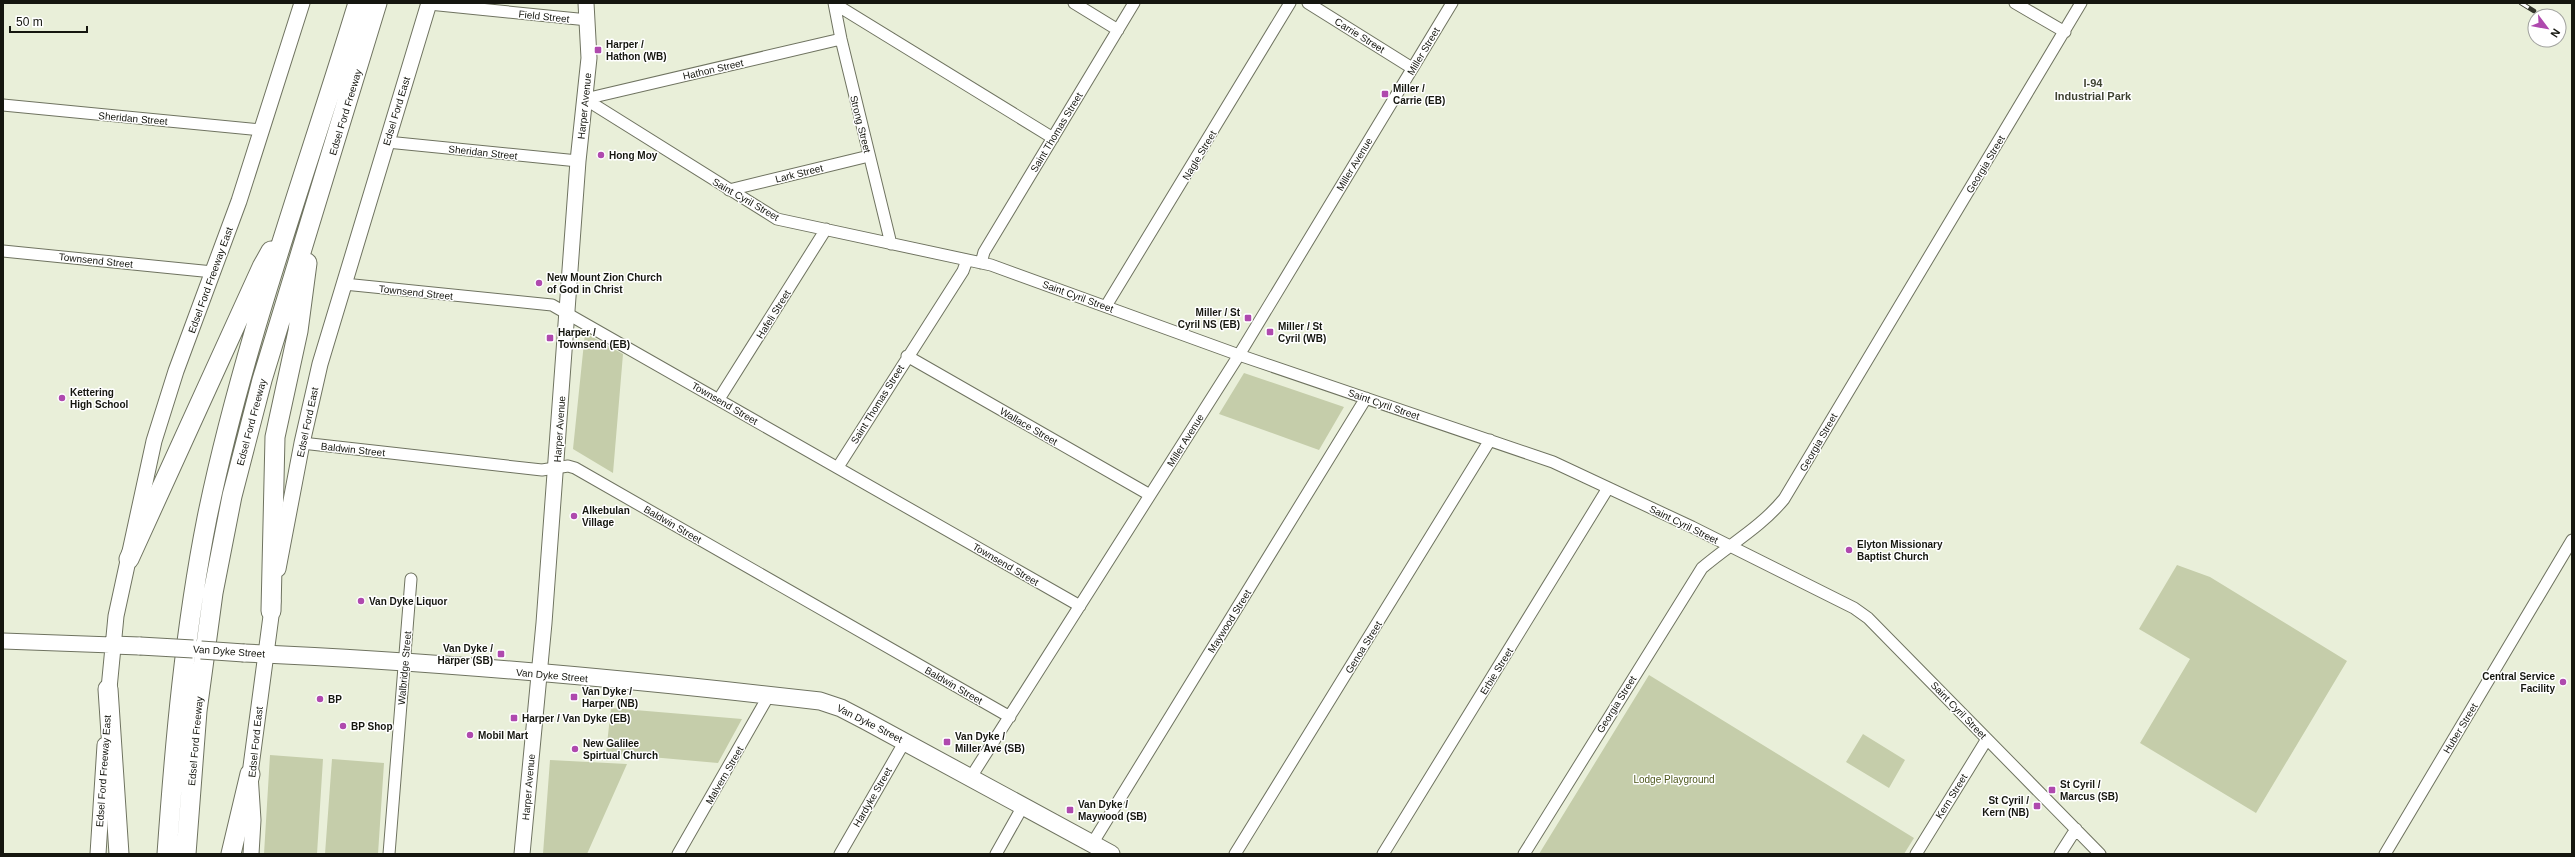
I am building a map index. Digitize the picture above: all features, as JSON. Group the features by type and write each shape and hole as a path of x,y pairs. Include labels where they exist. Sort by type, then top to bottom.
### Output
{"highway":[{"name":"Edsel Ford Freeway","path":"167,854 179,703 194,590 208,517 252,341 358,3"},
{"name":"Edsel Ford Freeway","path":"186,854 196,711 221,547 262,380 378,3"},
{"path":"128,559 262,267 288,224"},
{"path":"271,611 275,437 302,304 311,224"},
{"path":"108,689 119,854"},
{"path":"231,854 250,774"}],"main road":[{"name":"Van Dyke Street","path":"112,645 404,662 539,673 769,695 831,704 905,741 1111,854"}],"street":[{"name":"Edsel Ford Freeway East","path":"98,854 112,645 128,559 154,441 176,371 213,272 262,130 302,3"},
{"name":"Field Street","path":"429,3 588,20"},
{"name":"Edsel Ford East","path":"250,854 253,820 250,774 271,611 302,443 320,364 429,3"},
{"name":"Harper Avenue","path":"522,854 556,468 578,161 589,58 586,3"},
{"path":"835,3 1053,138"},
{"name":"Strong Street","path":"835,3 841,39 891,244"},
{"path":"1074,3 1118,30"},
{"name":"Saint Thomas Street","path":"981,263 984,252 1134,3"},
{"name":"Nagle Street","path":"1106,306 1290,3"},
{"name":"Carrie Street","path":"1308,3 1412,68"},
{"name":"Miller Street","path":"1393,100 1452,3"},
{"path":"2015,3 2065,32"},
{"name":"Georgia Street","path":"1524,854 1685,593 1702,568 1728,545 1747,535 1768,518 1784,499 2081,3"},
{"name":"Hathon Street","path":"585,99 841,39"},
{"name":"Saint Cyril Street","path":"585,99 776,219 981,263 1106,306 1239,355 1553,462 1728,545 1863,613 2100,854"},
{"name":"Miller Avenue","path":"971,777 1239,355 1393,100"},
{"name":"Sheridan Street","path":"3,105 262,130"},
{"name":"Sheridan Street","path":"387,142 578,161"},
{"name":"Lark Street","path":"729,190 869,156"},
{"name":"Hafeli Street","path":"719,399 826,230"},
{"name":"Townsend Street","path":"3,251 213,272"},
{"name":"Saint Thomas Street","path":"838,467 962,271 967,260"},
{"name":"Townsend Street","path":"344,284 552,305 567,312 1080,606"},
{"name":"Wallace Street","path":"908,356 1150,495"},
{"name":"Maywood Street","path":"1092,844 1366,398"},
{"name":"Genoa Street","path":"1236,854 1490,440"},
{"name":"Baldwin Street","path":"302,443 542,470 568,466 575,468 1010,717"},
{"name":"Erbie Street","path":"1383,854 1608,488"},
{"name":"Huber Street","path":"2385,854 2572,540"},
{"name":"Walbridge Street","path":"389,854 411,578"},
{"name":"Van Dyke Street","path":"3,641 112,645"},
{"name":"Malvern Street","path":"678,854 769,695"},
{"name":"Kern Street","path":"1916,854 1987,739"},
{"name":"Hardyke Street","path":"840,854 905,741"},
{"path":"996,854 1023,806"},
{"path":"2060,854 2076,829"}],"green space":[{"path":"585,333 623,354 613,473 573,449"},
{"path":"1244,373 1344,407 1319,450 1219,414"},
{"path":"2177,565 2210,577 2347,661 2256,813 2140,743 2190,659 2139,629"},
{"name":"Lodge Playground","path":"1649,675 1914,838 1904,854 1539,854"},
{"path":"611,708 742,719 718,763 606,753"},
{"path":"1863,734 1905,760 1889,788 1846,762"},
{"path":"270,755 323,759 317,854 264,854"},
{"path":"332,759 384,763 378,854 325,854"},
{"path":"550,760 627,764 587,854 543,854"}],"railway":[{"path":"2521,3 2529,8"}],"place":[{"name":"Harper / Hathon (WB)","path":"598,50"},
{"name":"Miller / Carrie (EB)","path":"1385,94"},
{"name":"Hong Moy","path":"601,155"},
{"name":"New Mount Zion Church of God in Christ","path":"539,283"},
{"name":"Miller / St Cyril NS (EB)","path":"1248,318"},
{"name":"Miller / St Cyril (WB)","path":"1270,332"},
{"name":"Harper / Townsend (EB)","path":"550,338"},
{"name":"Kettering High School","path":"62,398"},
{"name":"Alkebulan Village","path":"574,516"},
{"name":"Elyton Missionary Baptist Church","path":"1849,550"},
{"name":"Van Dyke Liquor","path":"361,601"},
{"name":"Van Dyke / Harper (SB)","path":"501,654"},
{"name":"Central Service Facility","path":"2563,682"},
{"name":"Van Dyke / Harper (NB)","path":"574,697"},
{"name":"BP","path":"320,699"},
{"name":"Harper / Van Dyke (EB)","path":"514,718"},
{"name":"BP Shop","path":"343,726"},
{"name":"Mobil Mart","path":"470,735"},
{"name":"Van Dyke / Miller Ave (SB)","path":"947,742"},
{"name":"New Galilee Spirtual Church","path":"575,749"},
{"name":"St Cyril / Marcus (SB)","path":"2052,790"},
{"name":"St Cyril / Kern (NB)","path":"2037,806"},
{"name":"Van Dyke / Maywood (SB)","path":"1070,810"}],"district":[{"name":"I-94 Industrial Park","path":"2093,89"}]}
